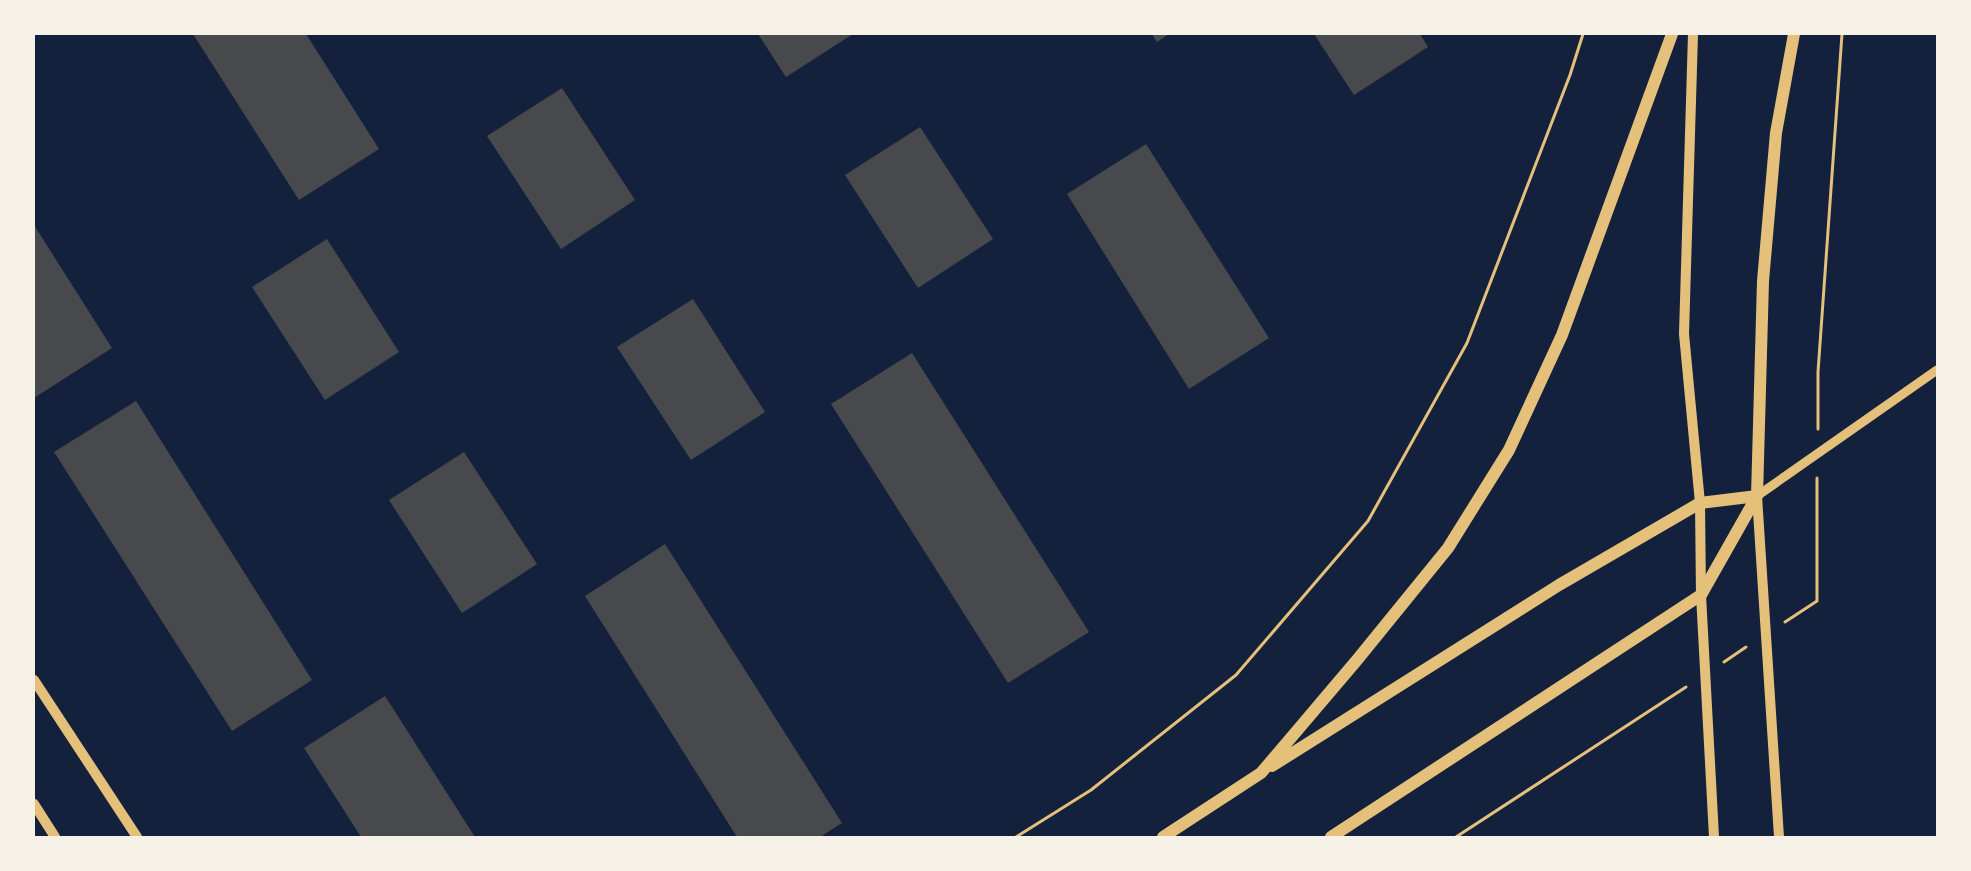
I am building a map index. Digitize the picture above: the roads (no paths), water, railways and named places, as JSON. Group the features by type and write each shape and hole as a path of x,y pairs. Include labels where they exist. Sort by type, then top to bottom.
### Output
{"main road":[{"path":"1261,773 1357,660 1448,548 1509,450 1562,334 1672,34"},
{"path":"1694,34 1684,334 1700,503 1701,595 1714,837"},
{"path":"1779,837 1757,496 1763,281 1776,133 1794,34"},
{"path":"1163,837 1559,585 1700,503 1757,496"},
{"path":"1331,837 1701,595 1757,496"},
{"path":"34,680 137,837"},
{"path":"34,804 55,837"}],"street":[{"path":"1757,496 1937,370"}]}
